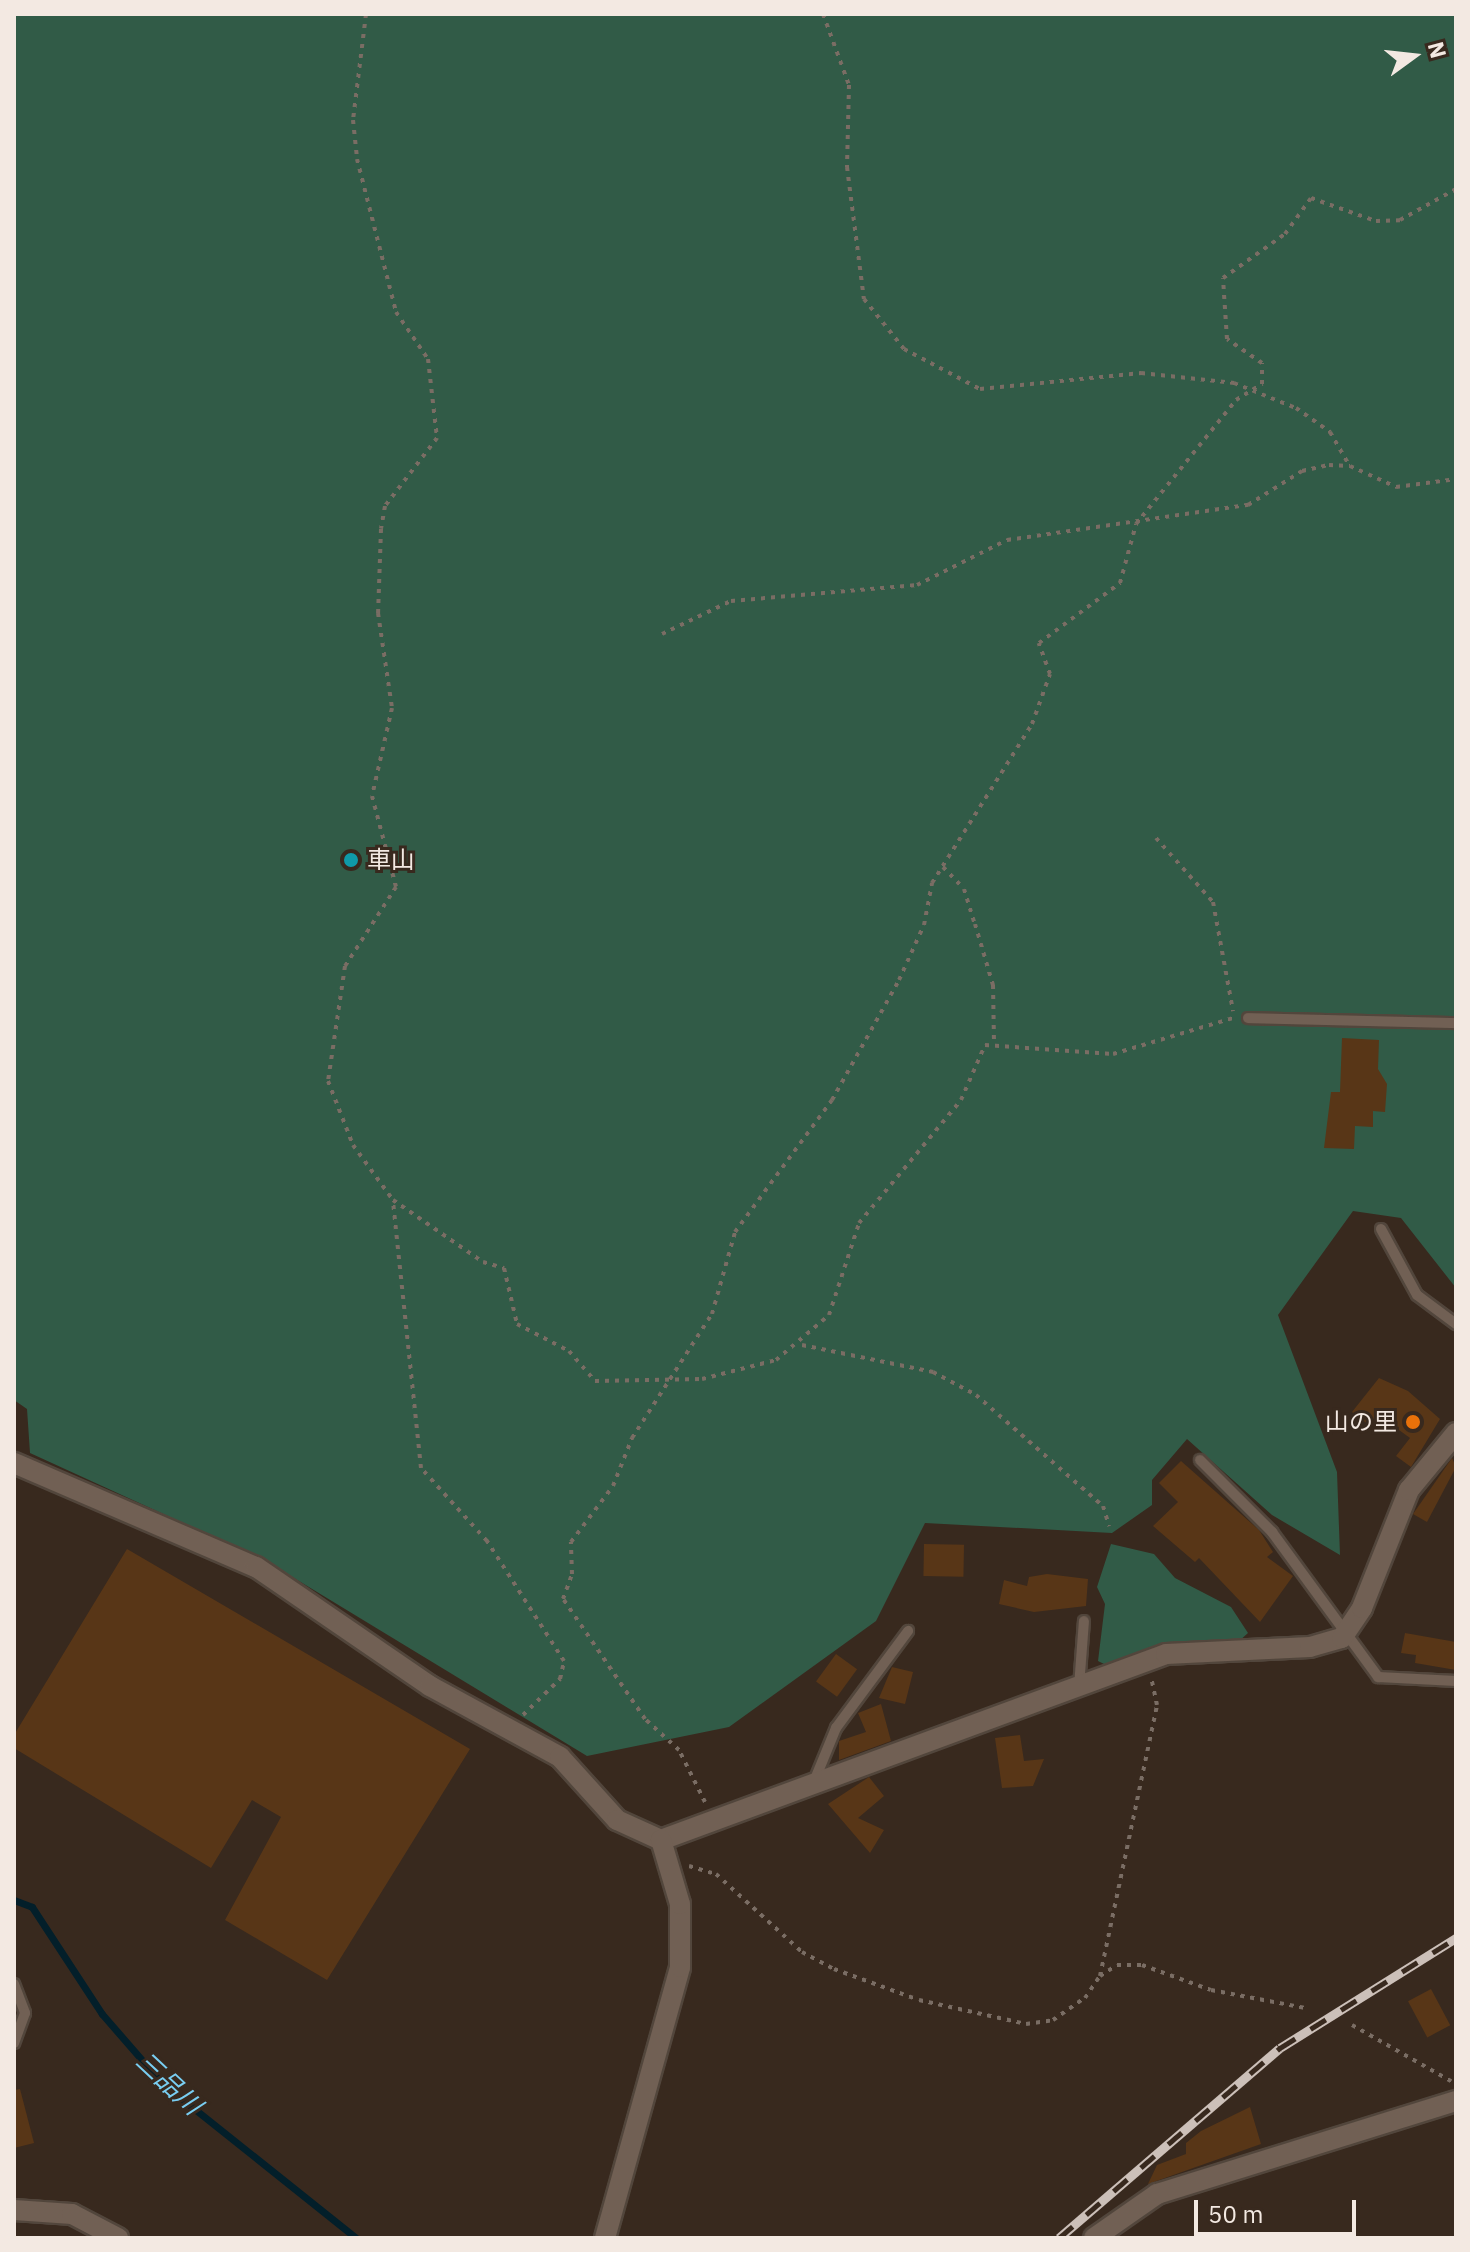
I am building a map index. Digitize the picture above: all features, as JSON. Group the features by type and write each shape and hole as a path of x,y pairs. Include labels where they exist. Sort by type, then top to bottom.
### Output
{"street":[{"path":"14,1463 256,1567 430,1686 560,1757 617,1820 661,1840 1182,1651 1310,1647 1342,1638 1362,1608 1409,1490 1456,1433"},
{"path":"605,2238 680,1967 680,1904 661,1840"},
{"path":"1094,2238 1157,2194 1456,2101"},
{"path":"14,2210 72,2214 118,2238"}],"lane":[{"path":"1248,1018 1456,1023"},
{"path":"1381,1229 1417,1295 1456,1324"},
{"path":"1200,1460 1272,1532 1342,1638 1378,1677 1456,1681"},
{"path":"1079,1687 1084,1621"},
{"path":"812,1786 836,1728 908,1631"},
{"path":"14,1984 25,2013 14,2043"}],"path":[{"path":"366,14 353,120 357,159 396,312 428,359 437,438 385,506 381,529 378,613 392,708 372,796 396,887 345,966 328,1081 353,1145 393,1200 483,1262 504,1268 517,1324 569,1351 595,1381 664,1384 776,1360 802,1345 842,1289 859,1223 940,1129 985,1045 994,1041 1086,1057 1234,1017 1248,1018"},
{"path":"823,14 849,85 847,167 864,299 904,349 980,389 1141,373 1202,377 1253,392 1330,432 1350,466"},
{"path":"711,1823 679,1750 645,1719 563,1599 572,1574 571,1542 613,1486 664,1384 712,1314 735,1232 832,1100 899,980 943,867 1032,724 1050,674 1039,643 1120,583 1136,524 1236,400 1262,384 1262,363 1227,339 1223,278 1233,265 1273,245 1311,198 1376,221 1400,220 1456,189"},
{"path":"662,634 731,601 917,585 1007,540 1136,524 1248,505 1302,471 1350,466 1396,487 1456,479"},
{"path":"1156,838 1213,902 1234,1017"},
{"path":"943,867 964,889 993,985 994,1041"},
{"path":"393,1200 421,1468 487,1541 564,1661 560,1679 509,1727"},
{"path":"802,1345 933,1372 976,1395 1103,1506 1109,1526"},
{"path":"671,1867 716,1874 802,1952 919,2000 1026,2024 1053,2020 1085,1998 1100,1976 1157,1705 1147,1662"},
{"path":"1100,1976 1117,1965 1142,1965 1211,1990 1305,2008"},
{"path":"1352,2025 1456,2084"}],"green space":[{"path":"14,14 1456,14 1456,1288 1401,1218 1353,1211 1278,1315 1337,1472 1340,1555 1272,1515 1187,1439 1152,1480 1152,1505 1112,1533 925,1523 876,1621 729,1727 587,1756 266,1561 30,1453 27,1409 14,1400"},
{"path":"1111,1544 1154,1554 1175,1578 1231,1607 1248,1633 1238,1642 1108,1666 1098,1661 1105,1604 1097,1587"}],"building":[{"path":"1342,1038 1379,1040 1378,1069 1387,1084 1385,1112 1373,1111 1373,1127 1355,1126 1354,1149 1324,1148 1331,1092 1340,1092"},
{"name":"山の里","path":"1379,1378 1408,1391 1440,1419 1411,1467 1396,1456 1410,1438 1377,1414 1369,1425 1352,1412"},
{"path":"1452,1458 1456,1467 1427,1522 1413,1514"},
{"path":"1181,1461 1259,1530 1273,1552 1267,1557 1293,1576 1260,1622 1199,1558 1195,1562 1153,1526 1178,1502 1159,1483"},
{"path":"924,1544 964,1545 963,1577 923,1576"},
{"path":"127,1549 470,1749 327,1980 225,1920 281,1817 252,1800 211,1868 14,1748 14,1735"},
{"path":"1047,1574 1088,1579 1086,1606 1034,1612 999,1604 1004,1580 1027,1586 1029,1577"},
{"path":"1405,1633 1456,1642 1456,1670 1415,1663 1416,1655 1401,1653"},
{"path":"836,1654 857,1669 837,1697 816,1682"},
{"path":"892,1667 913,1672 905,1704 879,1698"},
{"path":"881,1704 891,1741 839,1760 839,1741 866,1732 858,1713"},
{"path":"1020,1735 1024,1761 1044,1759 1033,1786 1002,1788 995,1738"},
{"path":"869,1777 884,1796 858,1818 884,1830 870,1853 828,1804"},
{"path":"1431,1989 1450,2025 1427,2037 1408,2001"},
{"path":"20,2089 34,2143 14,2148 14,2090"},
{"path":"1250,2107 1261,2144 1148,2184 1157,2165 1186,2154 1186,2143 1201,2131"}],"waterway":[{"name":"三品川","path":"14,1900 32,1907 102,2014 162,2083 356,2238"}],"railway":[{"path":"1059,2238 1280,2048 1456,1938"}],"place":[{"name":"車山","path":"351,860"},
{"name":"山の里","path":"1413,1422"}]}
